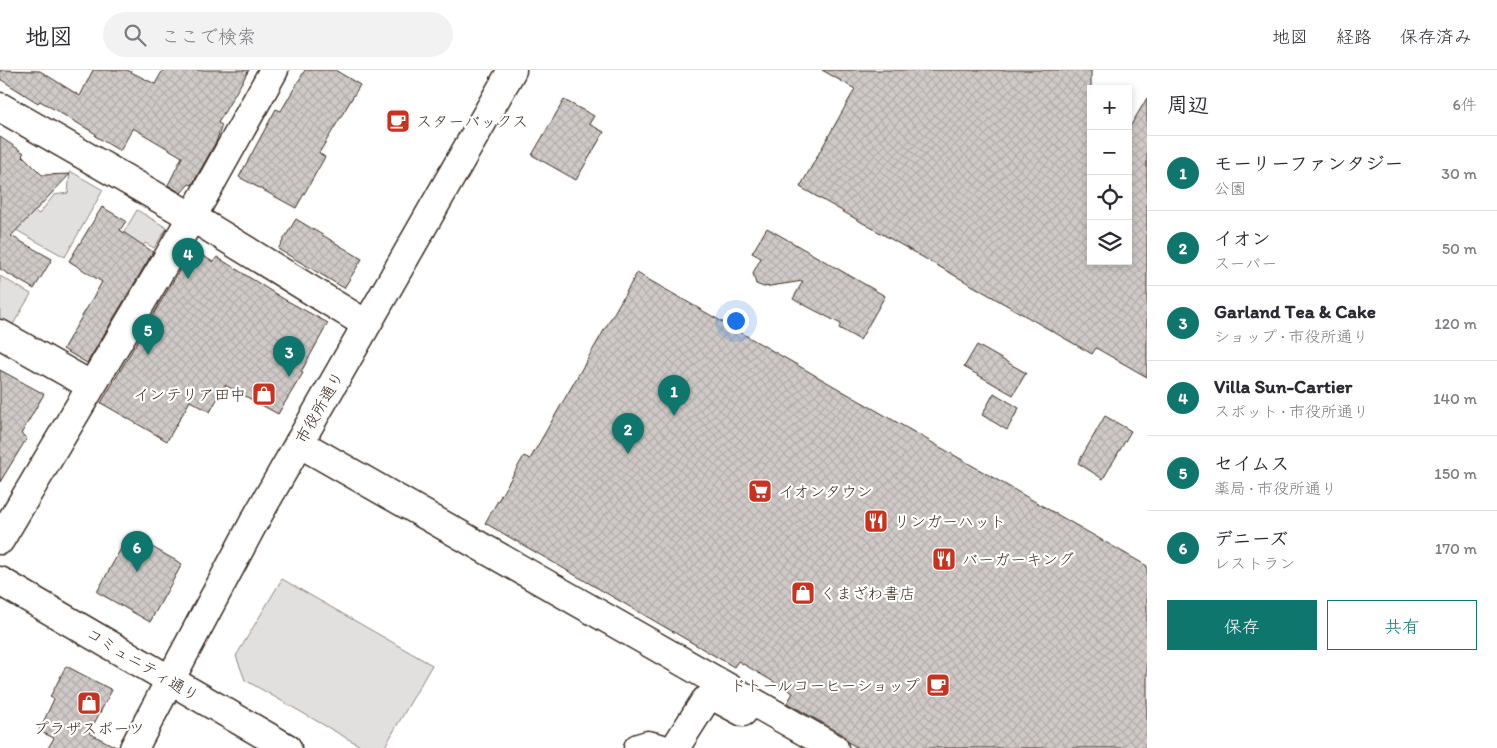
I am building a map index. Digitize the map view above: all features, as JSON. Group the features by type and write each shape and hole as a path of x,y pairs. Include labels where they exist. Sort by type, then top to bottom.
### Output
{"street":[{"path":"0,540 90,385 192,217 274,70"},
{"name":"市役所通り","path":"134,748 299,443 512,70"},
{"path":"0,107 192,217 366,324"},
{"path":"0,335 90,385"},
{"path":"299,443 823,742"},
{"name":"コミュニティ通り","path":"0,581 171,679 286,748"},
{"path":"627,630 644,656 686,682 692,696 658,748"},
{"path":"651,643 674,666 705,682 711,698"},
{"path":"658,748 705,701 715,696 779,731 823,742"}],"shaded area":[{"path":"70,171 103,190 65,257 5,224 31,209 39,214 54,195 68,193"},
{"path":"137,210 167,228 154,248 145,243 142,247 121,237"},
{"path":"0,276 31,294 12,326 0,319"},
{"path":"282,579 432,665 384,748 364,748 245,680 236,656"}],"building":[{"path":"0,70 40,71 80,96 93,70 127,70 155,84 163,70 249,70 218,123 222,125 216,142 192,185 189,184 181,193 168,185 182,157 133,128 120,151 95,136 96,134 40,101 38,103 0,79"},
{"path":"305,70 335,70 360,85 319,153 325,157 296,208 239,177 276,109 281,111"},
{"path":"822,70 1091,70 1091,85 1087,85 1087,265 1132,265 1132,123 1147,98 1147,377 1096,348 1092,354 800,187 855,89"},
{"path":"564,100 594,116 589,124 604,132 576,180 532,155"},
{"path":"0,137 24,153 22,155 42,175 70,174 11,236 52,259 34,289 0,269"},
{"path":"102,207 126,221 120,230 153,252 87,363 63,349 102,282 69,261"},
{"path":"296,219 362,259 344,288 278,249"},
{"path":"767,228 885,296 860,340 839,328 841,324 793,299 803,281 764,287 756,284 753,273 761,258 752,253"},
{"path":"192,249 213,262 217,257 282,298 328,323 301,372 303,373 278,414 225,385 210,412 190,401 167,441 101,403"},
{"name":"イオンタウン","path":"637,273 1147,566 1147,748 858,748 848,742 842,734 787,703 793,693 738,661 734,667 485,523 524,456 530,459"},
{"path":"977,345 1026,373 1013,395 964,367"},
{"path":"0,370 44,394 21,434 27,438 0,482"},
{"path":"994,393 1019,408 1007,430 982,415"},
{"path":"1105,416 1131,431 1103,479 1078,463"},
{"path":"129,534 182,564 150,622 97,592"},
{"path":"66,666 112,690 89,733 118,748 48,748 54,738 39,731 54,699 50,697"}],"place":[{"name":"スターバックス","path":"398,121"},
{"name":"Villa Sun-Cartier","path":"188,279"},
{"name":"セイムス","path":"148,355"},
{"name":"Garland Tea & Cake","path":"289,377"},
{"name":"インテリア田中","path":"264,394"},
{"name":"モーリーファンタジー","path":"674,416"},
{"name":"イオン","path":"628,454"},
{"name":"イオンタウン","path":"760,491"},
{"name":"リンガーハット","path":"876,521"},
{"name":"バーガーキング","path":"944,559"},
{"name":"デニーズ","path":"137,572"},
{"name":"くまざわ書店","path":"803,593"},
{"name":"ドトールコーヒーショップ","path":"938,685"},
{"name":"プラザスポーツ","path":"89,703"}]}
